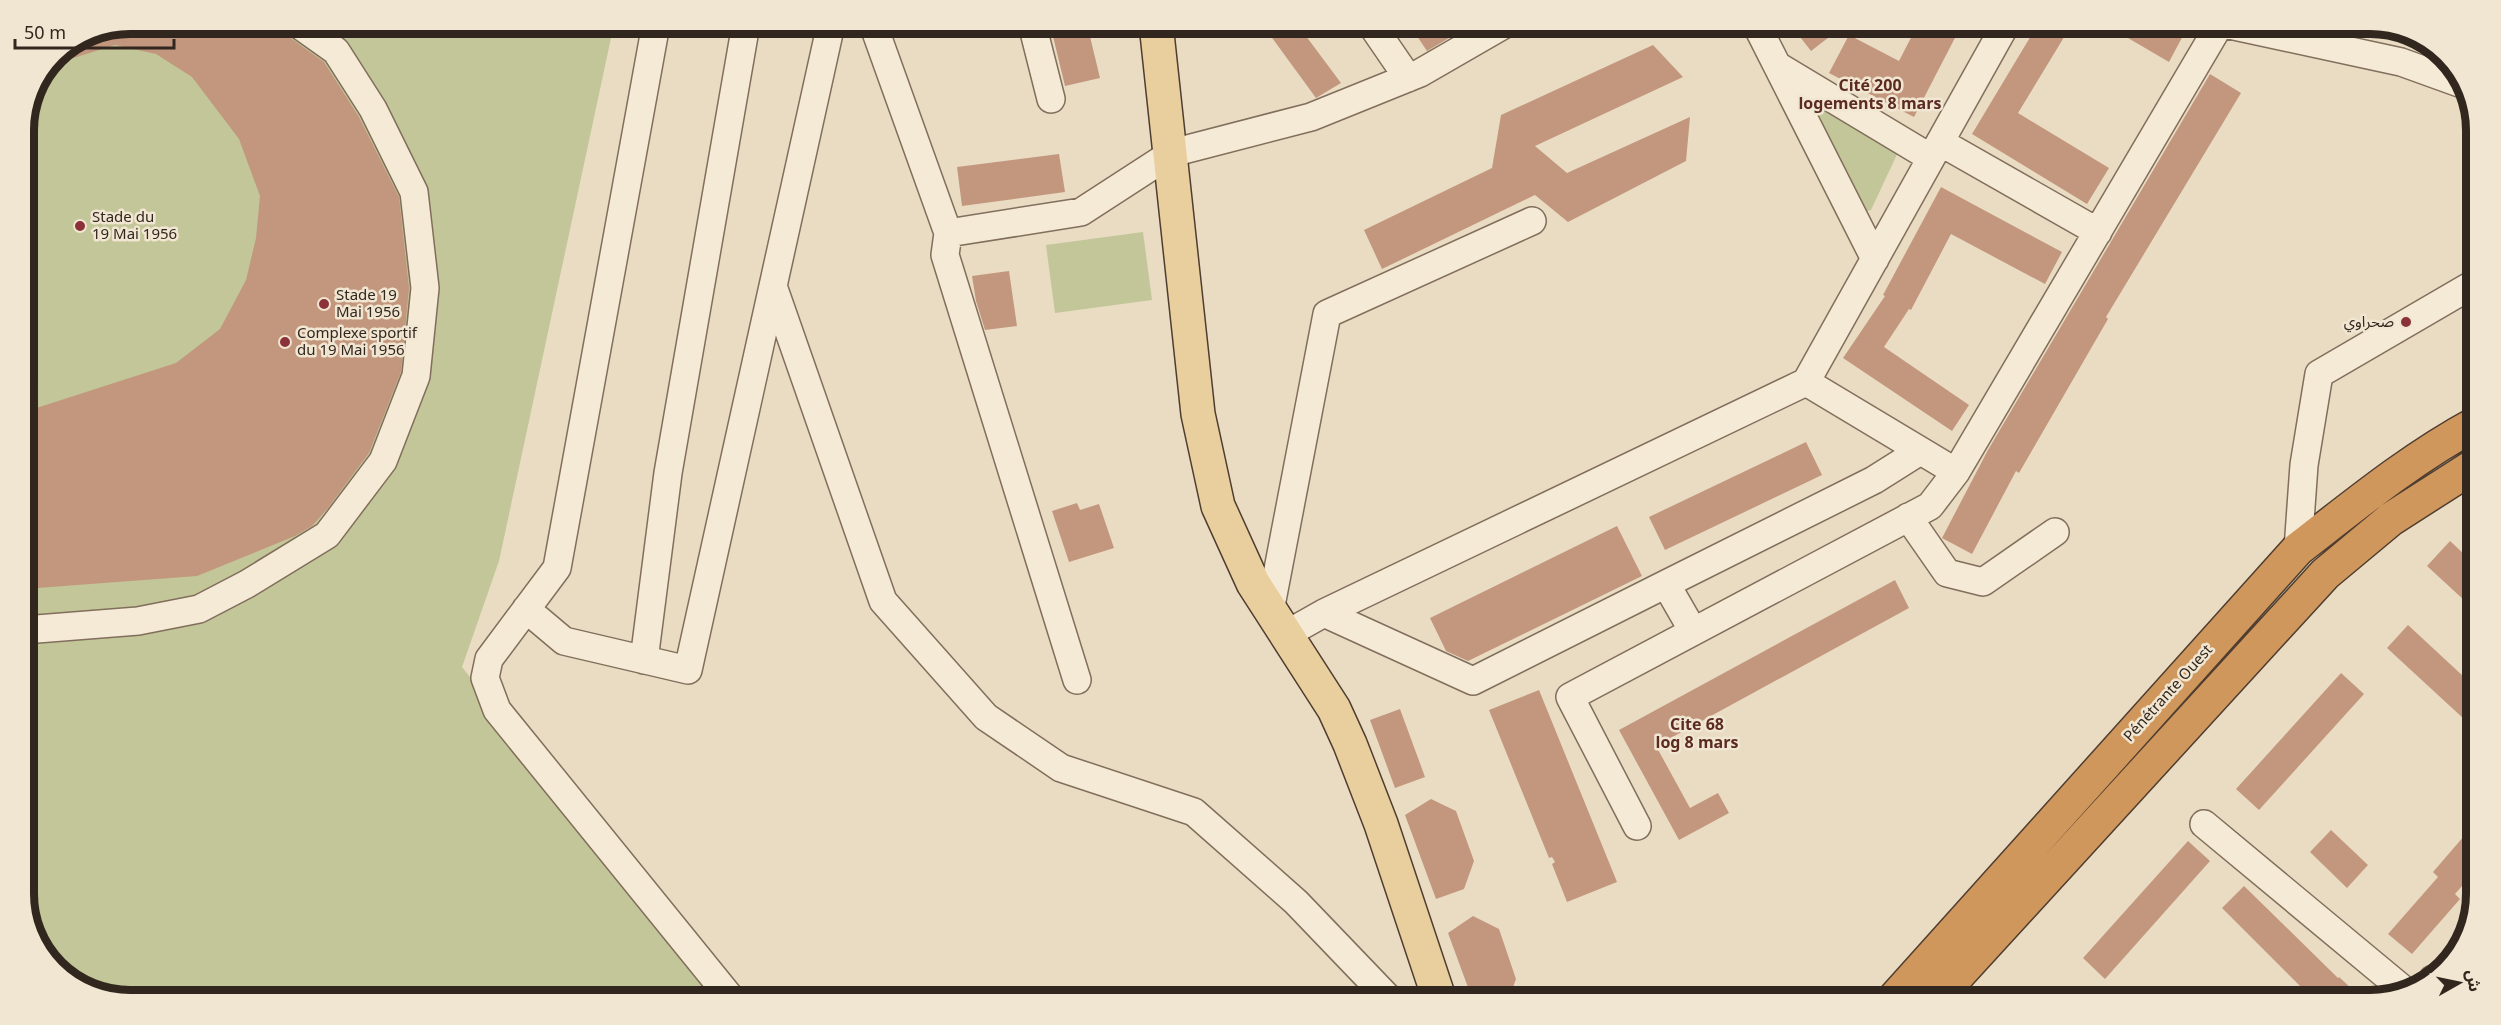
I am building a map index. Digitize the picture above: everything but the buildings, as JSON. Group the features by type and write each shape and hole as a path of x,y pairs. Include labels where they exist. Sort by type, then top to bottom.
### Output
{"highway":[{"name":"Pénétrante Ouest","path":"1902,990 2298,549 2377,487 2466,429"},
{"path":"1944,990 2325,574 2391,519 2466,472"}],"main road":[{"path":"1157,35 1172,153 1198,414 1218,506 1253,583 1334,709 1350,744 1381,824 1436,990"}],"street":[{"path":"35,629 138,621 199,609 247,584 327,535 384,461 416,376 425,288 414,192 373,109 336,51 313,35"},
{"path":"654,35 557,568 489,659 485,678 497,710 724,990"},
{"path":"644,660 668,473 744,35"},
{"path":"526,609 564,641 688,670 829,35"},
{"path":"877,35 948,233 945,255 1077,680"},
{"path":"1035,35 1051,99"},
{"path":"1379,35 1408,78"},
{"path":"948,233 1081,212 1172,153 1311,117 1408,78 1485,35"},
{"path":"1762,35 1875,259"},
{"path":"1532,221 1327,314 1278,623 1324,612 1806,382 2000,35"},
{"path":"1636,826 1569,697 1930,506 1956,472 2214,35"},
{"path":"2276,35 2401,62 2453,81"},
{"path":"1777,66 2098,232"},
{"path":"773,286 883,601 986,717 1060,768 1194,812 1296,902 1380,990"},
{"path":"2298,549 2304,465 2319,374 2466,288"},
{"path":"1806,382 1956,472"},
{"path":"1324,612 1473,681 1874,480 1920,451"},
{"path":"1908,517 1947,573 1983,582 2055,532"},
{"path":"1666,584 1694,631"},
{"path":"2204,824 2399,986"}],"green space":[{"name":"Complexe sportif du 19 Mai 1956","path":"118,35 612,35 499,561 462,667 718,990 111,989 82,978 72,971 51,948 40,926 35,901 35,124 44,88 54,72 82,47"},
{"path":"1809,99 1900,148 1871,210 1864,212"},
{"path":"1143,232 1152,300 1055,313 1046,245"}],"place":[{"name":"Stade du 19 Mai 1956","path":"80,226"},
{"name":"Stade 19 Mai 1956","path":"324,304"},
{"name":"صحراوي","path":"2406,322"},
{"name":"Complexe sportif du 19 Mai 1956","path":"285,342"}],"district":[{"name":"Cité 200 logements 8 mars","path":"1870,94"},
{"name":"Cite 68 log 8 mars","path":"1697,733"}]}
